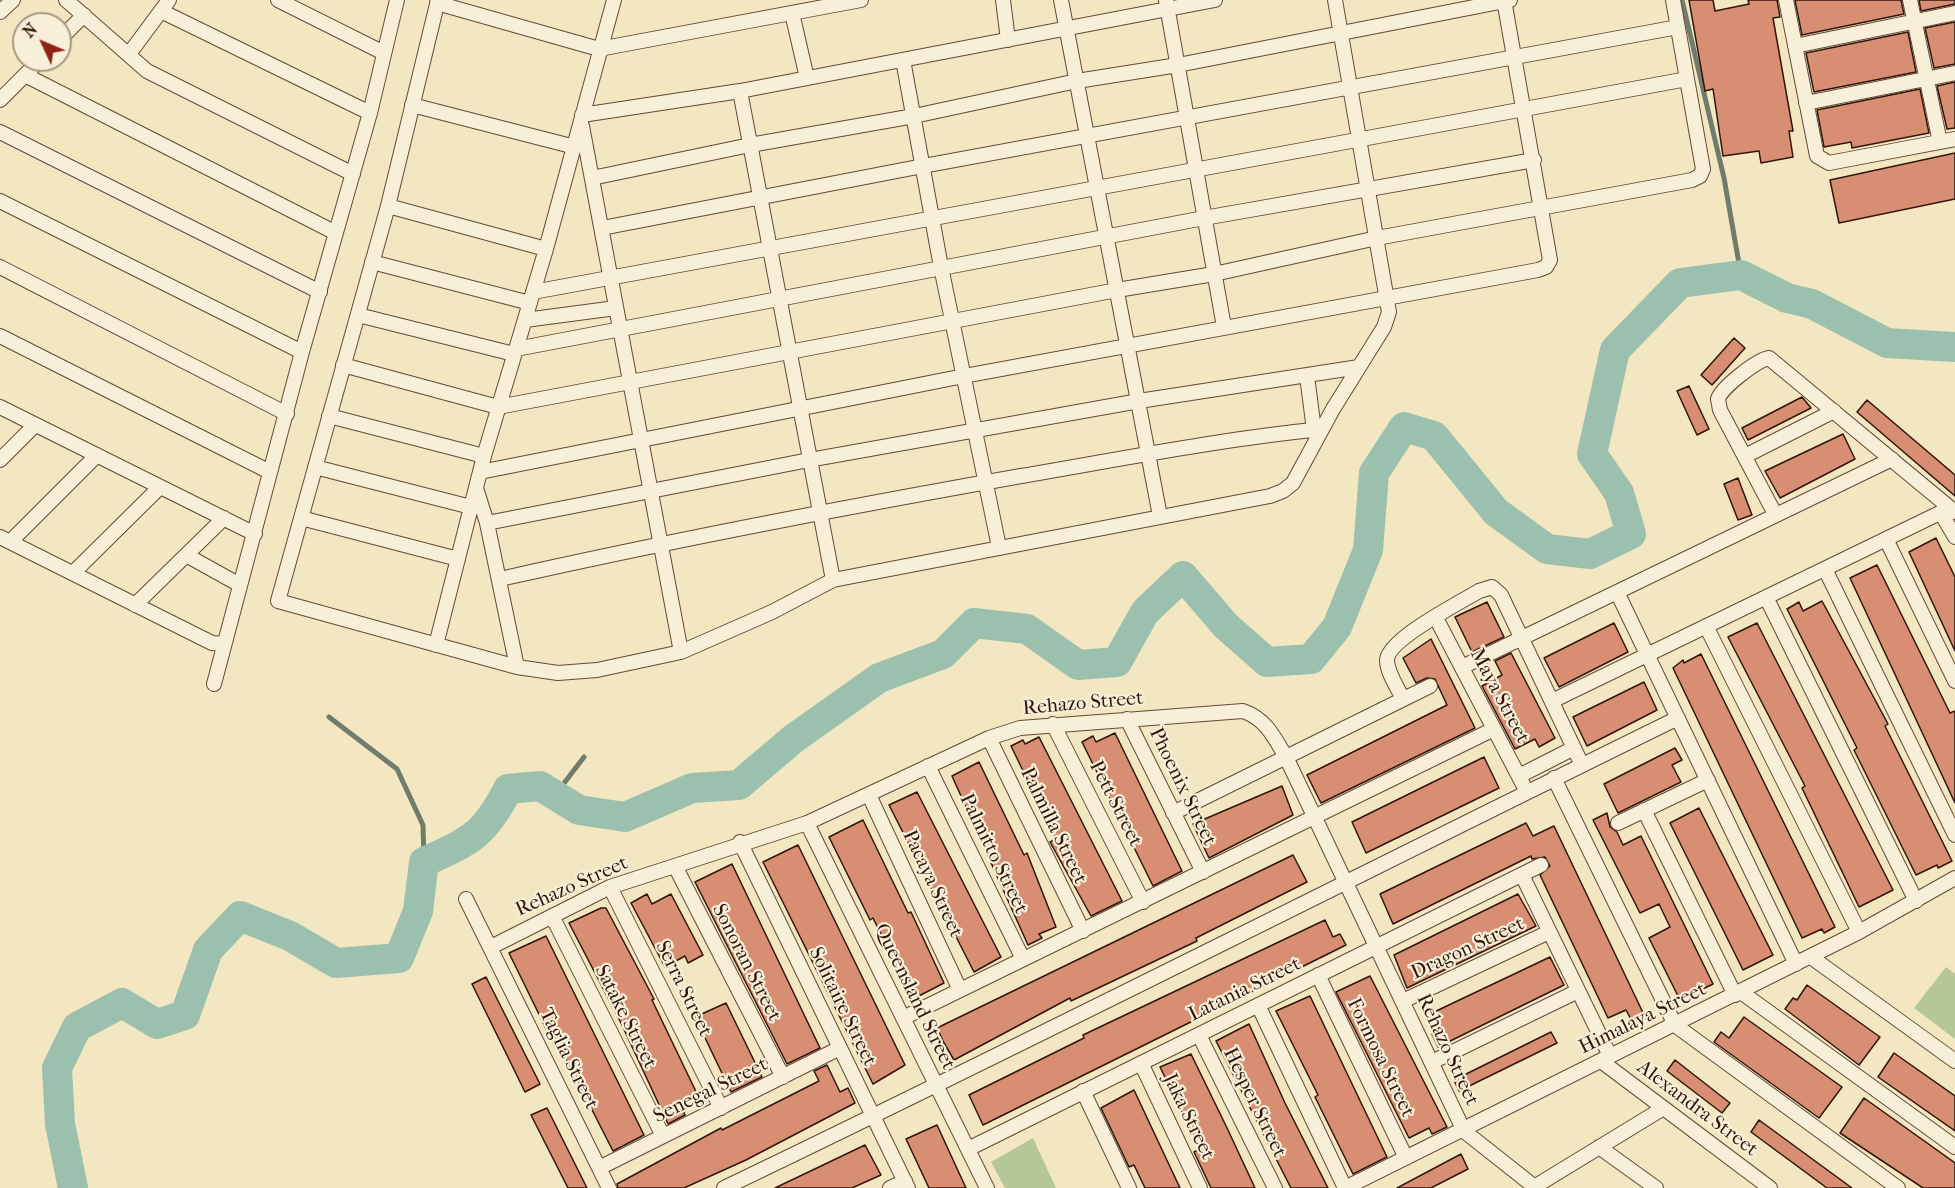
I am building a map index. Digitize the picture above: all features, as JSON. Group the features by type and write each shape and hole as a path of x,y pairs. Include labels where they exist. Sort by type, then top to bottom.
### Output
{"street":[{"path":"0,12 13,0"},
{"path":"66,0 147,71 353,174"},
{"path":"278,0 384,53"},
{"path":"214,684 302,352 370,113 397,0"},
{"path":"436,645 484,456 546,249 614,0"},
{"path":"861,0 599,49 438,1 388,206 278,601 517,667 558,673 597,670 681,652 772,612 833,580 1270,496 1283,491 1293,483 1318,430 1384,327 1389,312 1352,86 1335,0"},
{"path":"1003,0 1008,40"},
{"path":"1061,0 1160,516"},
{"path":"581,118 740,91 1067,29 1167,5 1215,0"},
{"path":"480,472 964,376 1546,267 1550,260 1506,0 1178,65 1077,81 914,116 750,145 592,178"},
{"path":"343,365 498,407 1117,290 1214,274 1377,238 1692,180 1700,176 1702,169 1673,0"},
{"path":"1786,0 1817,156 1822,161 1829,163 1955,139"},
{"path":"1910,0 1940,142"},
{"path":"129,54 165,5 370,113"},
{"path":"1167,5 1224,327"},
{"path":"792,13 807,78"},
{"path":"1795,46 1955,13"},
{"path":"72,27 84,15"},
{"path":"602,228 923,166 1678,27"},
{"path":"903,60 951,321 999,547"},
{"path":"0,100 28,72"},
{"path":"1806,104 1955,73"},
{"path":"25,75 336,233"},
{"path":"372,262 531,298 611,280 932,218 1687,79"},
{"path":"740,91 798,408 833,580"},
{"path":"412,105 575,147"},
{"path":"581,118 628,384 681,652"},
{"path":"0,132 320,292"},
{"path":"357,315 515,352 941,267 1534,160"},
{"path":"0,201 302,352"},
{"path":"388,206 546,249"},
{"path":"0,267 287,414"},
{"path":"525,320 616,308"},
{"path":"0,336 270,472"},
{"path":"1775,514 1718,399 1723,390 1763,359 1769,358 1892,459 1949,511 1955,537"},
{"path":"487,523 809,460 1139,401 1359,367"},
{"path":"1307,376 1318,430"},
{"path":"0,407 255,534"},
{"path":"1745,456 1834,411"},
{"path":"329,416 484,456"},
{"path":"0,460 35,424"},
{"path":"500,579 659,543 819,511 1148,454 1318,430"},
{"path":"97,455 5,539 212,643 223,644"},
{"path":"1462,667 1892,459"},
{"path":"315,467 471,507"},
{"path":"73,573 160,487"},
{"path":"476,488 500,579 517,667"},
{"path":"1552,700 1949,511"},
{"path":"301,518 458,559"},
{"path":"135,605 224,519"},
{"path":"1886,539 1955,681"},
{"path":"186,555 240,585"},
{"path":"1825,569 1955,835"},
{"path":"1404,699 1389,670 1387,660 1390,651 1403,638 1485,588 1492,587 1501,595 1523,638 1582,765"},
{"path":"1617,592 1796,964"},
{"path":"1766,597 1916,901"},
{"name":"Maya Street","path":"1436,618 1527,792"},
{"path":"1706,626 1859,932"},
{"path":"1173,813 1430,686"},
{"name":"Rehazo Street","path":"491,947 610,886 675,866 740,842 807,823 989,738 1020,728 1243,711 1256,716 1264,723 1286,757 1464,1131"},
{"path":"724,1188 937,1086 1346,880 1678,718"},
{"name":"Phoenix Street","path":"1127,719 1203,872"},
{"name":"Pett Street","path":"1053,724 1143,902"},
{"path":"903,1018 1494,729"},
{"name":"Palmilla Street","path":"989,738 1083,931"},
{"path":"1519,776 1574,748"},
{"name":"Palmitto Street","path":"928,766 1023,959"},
{"path":"1554,778 1675,1025 1898,1188"},
{"path":"1618,823 1708,780"},
{"name":"Pacaya Street","path":"869,795 960,990"},
{"path":"1644,810 1738,993 1955,1147"},
{"name":"Queensland Street","path":"807,823 987,1188"},
{"name":"Solitaire Street","path":"740,842 906,1184"},
{"name":"Latania Street","path":"968,1149 1541,865"},
{"name":"Sonoran Street","path":"675,866 783,1077"},
{"name":"Alexandra Street","path":"1522,875 1578,991 1605,1059 1662,1109 1770,1188"},
{"name":"Himalaya Street","path":"1345,1188 1811,957 1955,878"},
{"name":"Serra Street","path":"610,886 721,1108"},
{"name":"Taglia Street","path":"466,899 609,1188"},
{"name":"Satake Street","path":"552,916 663,1136"},
{"name":"Dragon Street","path":"1403,1001 1549,932"},
{"path":"1811,957 1955,1061"},
{"name":"Formosa Street","path":"1318,975 1406,1158"},
{"path":"1432,1062 1578,991"},
{"path":"1258,1005 1345,1188"},
{"name":"Hesper Street","path":"1199,1035 1275,1188"},
{"name":"Senegal Street","path":"600,1168 840,1048"},
{"name":"Jaka Street","path":"1141,1063 1200,1188"},
{"path":"1083,1091 1130,1188"},
{"path":"1464,1131 1535,1187 1662,1109"},
{"path":"1599,1147 1656,1188"},
{"path":"890,1188 906,1184"}],"green space":[{"path":"1946,967 1955,974 1955,1039 1914,1008"},
{"path":"1033,1138 1056,1188 1005,1188 991,1162"}],"building":[{"path":"1689,0 1713,0 1715,11 1749,4 1748,0 1777,0 1780,17 1773,18 1793,131 1789,131 1793,157 1761,163 1759,151 1723,156 1713,89 1705,91"},
{"path":"1795,0 1901,0 1904,14 1802,35"},
{"path":"1919,0 1955,0 1955,4 1921,11"},
{"path":"1955,22 1955,64 1934,68 1925,28"},
{"path":"1908,32 1916,72 1814,92 1806,53"},
{"path":"1955,82 1955,128 1947,129 1937,86"},
{"path":"1920,89 1929,133 1852,148 1851,142 1824,147 1817,110"},
{"path":"1955,153 1955,199 1839,223 1830,180"},
{"path":"1734,338 1745,348 1712,385 1701,375"},
{"path":"1689,386 1709,429 1697,435 1677,391"},
{"path":"1802,397 1811,408 1748,440 1742,428"},
{"path":"1867,400 1955,475 1955,496 1857,412"},
{"path":"1843,434 1855,459 1780,498 1765,471"},
{"path":"1738,478 1752,515 1738,520 1724,484"},
{"path":"1936,538 1955,577 1955,651 1909,552"},
{"path":"1877,565 1950,713 1955,711 1955,803 1850,578"},
{"path":"1822,601 1888,724 1885,726 1952,861 1938,868 1937,865 1916,875 1854,750 1857,748 1787,609 1799,602 1803,611"},
{"path":"1487,602 1504,637 1472,652 1455,617"},
{"path":"1614,623 1628,652 1559,687 1544,658"},
{"path":"1757,623 1893,890 1859,907 1802,788 1805,786 1728,637"},
{"path":"1431,639 1475,728 1321,803 1307,775 1447,705 1435,679 1427,678 1416,683 1403,658"},
{"path":"1511,653 1555,738 1539,747 1535,739 1515,749 1482,686 1502,675 1495,661"},
{"path":"1701,654 1835,927 1824,933 1822,929 1802,938 1673,668 1683,660 1684,663"},
{"path":"1644,682 1657,710 1587,746 1573,717"},
{"path":"1115,733 1182,871 1153,886 1082,742 1093,736 1096,742"},
{"path":"1039,737 1122,901 1091,916 1050,842 1056,839 1011,746 1023,740 1025,744"},
{"path":"1675,748 1682,760 1672,765 1681,782 1618,813 1604,784"},
{"path":"1484,757 1499,788 1366,853 1352,822"},
{"path":"979,762 1024,855 1027,853 1056,927 1039,934 1042,938 1028,945 952,776"},
{"path":"1282,786 1293,815 1209,858 1193,824"},
{"path":"917,792 1001,957 974,972 889,805"},
{"path":"1699,808 1773,955 1743,970 1670,823"},
{"path":"1607,813 1610,827 1617,832 1623,845 1641,836 1713,984 1680,1000 1649,938 1670,927 1659,904 1640,913 1593,820"},
{"path":"863,820 908,913 911,912 944,983 913,999 873,918 870,920 829,837"},
{"path":"1526,823 1533,836 1554,826 1646,1019 1634,1025 1626,1010 1608,1018 1540,875 1550,866 1545,857 1532,859 1531,856 1393,924 1380,894"},
{"path":"798,845 905,1065 873,1084 763,862"},
{"path":"1293,855 1307,882 1196,938 1197,941 1071,1001 1070,998 954,1060 944,1043 937,1028"},
{"path":"732,864 820,1048 787,1064 695,882"},
{"path":"647,894 652,904 671,894 703,955 688,963 685,956 665,967 631,903"},
{"path":"1518,894 1536,926 1407,988 1394,955"},
{"path":"601,908 606,908 654,999 652,1000 701,1102 683,1110 685,1115 668,1124 621,1023 569,923"},
{"path":"1325,920 1333,937 1340,934 1346,945 983,1125 969,1095 1084,1038 1083,1035"},
{"path":"546,936 644,1135 613,1151 559,1045 555,1047 509,953"},
{"path":"1550,957 1564,985 1438,1047 1432,1034 1440,1030 1432,1013"},
{"path":"1370,976 1447,1127 1432,1134 1429,1128 1409,1138 1336,992"},
{"path":"486,977 540,1084 525,1092 472,984"},
{"path":"1807,985 1880,1037 1859,1065 1785,1009 1793,998 1797,1000"},
{"path":"1310,996 1387,1157 1353,1174 1315,1097 1318,1095 1276,1011"},
{"path":"726,1003 762,1077 731,1092 695,1017"},
{"path":"1744,1017 1842,1087 1819,1118 1714,1042 1721,1032 1729,1038"},
{"path":"1249,1024 1285,1103 1328,1188 1291,1188 1216,1041"},
{"path":"1551,1032 1557,1043 1459,1091 1454,1080"},
{"path":"1894,1053 1955,1096 1955,1131 1878,1077"},
{"path":"1191,1054 1255,1188 1211,1188 1194,1152 1200,1149 1160,1067"},
{"path":"1675,1060 1730,1103 1722,1113 1667,1071"},
{"path":"827,1065 840,1092 848,1088 855,1103 746,1160 684,1188 618,1188 617,1184 721,1128 722,1130 819,1081 814,1071"},
{"path":"1134,1090 1180,1188 1145,1188 1134,1165 1129,1167 1101,1108"},
{"path":"1864,1098 1955,1163 1955,1188 1923,1188 1840,1133"},
{"path":"547,1108 587,1188 568,1188 531,1115"},
{"path":"1759,1120 1852,1188 1827,1188 1751,1132"},
{"path":"937,1125 966,1188 929,1188 906,1139"},
{"path":"865,1145 881,1175 852,1188 775,1188"},
{"path":"1461,1154 1468,1169 1431,1188 1397,1188"}],"waterway":[{"path":"1682,0 1724,178 1741,275"},
{"path":"73,1188 60,1124 57,1068 77,1027 122,1003 157,1024 185,1015 208,950 240,916 290,936 336,963 399,958 418,911 424,862 474,835 491,817 508,789 540,786 579,810 625,817 692,788 739,785 793,739 879,678 943,654 974,623 1027,629 1078,665 1117,662 1145,612 1183,576 1226,626 1267,662 1311,659 1337,627 1368,550 1374,473 1404,427 1434,436 1496,512 1547,549 1590,554 1631,534 1619,493 1592,454 1615,350 1680,283 1741,275 1787,298 1812,304 1887,343 1955,347"},
{"path":"329,717 397,769 423,825 424,862"},
{"path":"555,795 584,757"}]}
